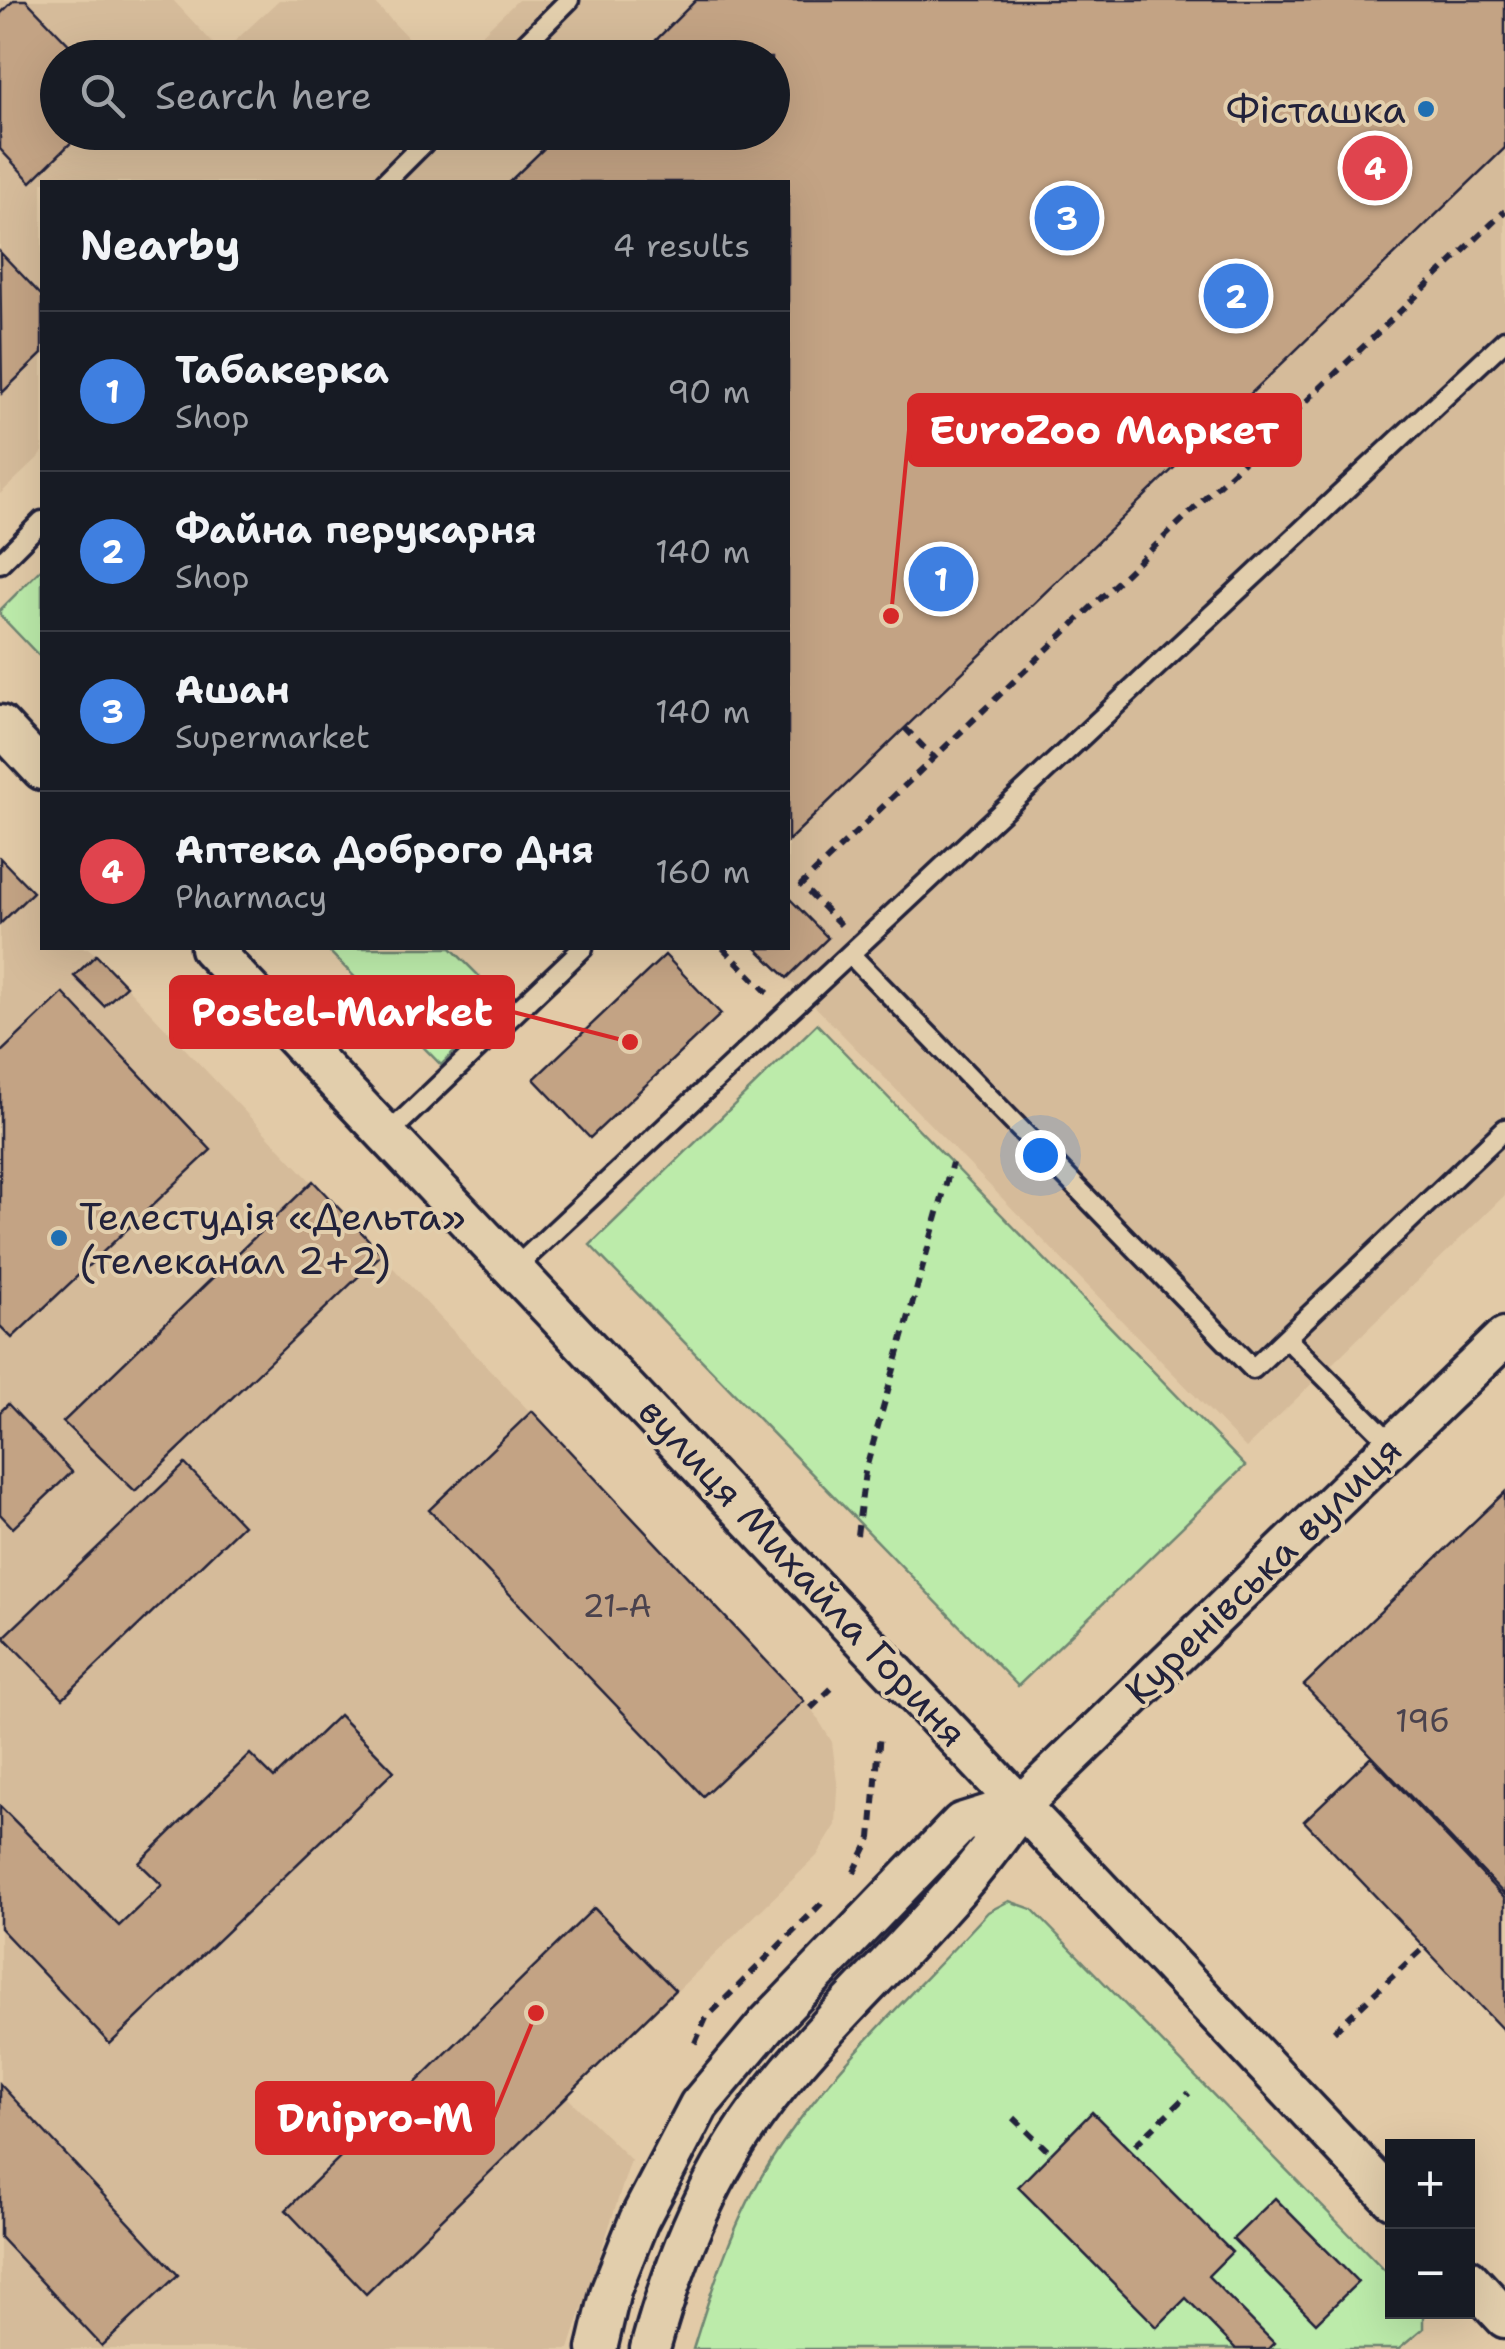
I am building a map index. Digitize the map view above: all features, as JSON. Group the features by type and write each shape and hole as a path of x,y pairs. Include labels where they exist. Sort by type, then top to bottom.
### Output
{"street":[{"path":"0,725 40,768"},
{"name":"вулиця Михайла Гориня","path":"212,950 1385,2191"},
{"name":"Куренівська вулиця","path":"650,2349 689,2233 720,2167 756,2113 990,1853 1022,1804 1505,1337"},
{"name":"Куренівська вулиця","path":"597,2349 611,2290 639,2220 699,2106 766,2025 961,1823 1022,1804"},
{"path":"1475,2286 1505,2318"}],"lane":[{"path":"529,40 569,0"},
{"path":"386,180 417,150"},
{"path":"515,1268 1505,340"},
{"path":"0,562 40,522"},
{"path":"388,1134 581,950"},
{"path":"850,954 1253,1369 1505,1129"},
{"path":"1286,1338 1393,1445"}],"path":[{"path":"844,929 801,885 1505,211"},
{"path":"904,728 934,758"},
{"path":"725,950 773,998"},
{"path":"858,1535 865,1472 952,1163"},
{"path":"811,1708 834,1686"},
{"path":"1334,2031 1424,1947"},
{"path":"1135,2144 1189,2093"},
{"path":"1014,2118 1048,2150"}],"shaded area":[{"path":"0,0 173,0 210,40 40,40 40,150 790,150 790,40 476,40 518,0 1505,0 1505,1195 1246,1448 760,950 790,950 790,180 40,180 40,456 0,494"},
{"path":"279,0 372,0 410,40 236,40"},
{"path":"0,858 40,900 40,950 90,950 96,955 811,1708 832,1742 838,1790 836,1825 817,1856 567,2097 631,2160 569,2349 0,2349"}],"green space":[{"path":"40,570 40,657 0,615 0,610"},
{"path":"328,950 453,950 505,1002 441,1065"},
{"path":"817,1024 1245,1466 1018,1686 590,1245"},
{"path":"1009,1901 1032,1909 1385,2271 1385,2319 1423,2319 1423,2329 1399,2349 693,2349 736,2227 772,2159 847,2062 988,1912"}],"building":[{"path":"14,0 26,0 65,40 40,40 40,150 64,150 31,182 0,149 0,14"},
{"path":"696,0 1505,0 1505,148 790,839 790,180 511,180 542,150 790,150 790,40 656,40"},
{"path":"0,252 40,294 40,356 2,393"},
{"path":"0,858 33,892 0,924"},
{"path":"790,899 828,938 787,978 758,950 790,950"},
{"path":"96,955 126,986 104,1006 74,976"},
{"path":"665,955 721,1014 590,1138 534,1079"},
{"name":"Телестудія «Дельта» (телеканал 2+2)","path":"63,993 211,1150 12,1338 0,1326 0,1053"},
{"path":"313,1181 382,1254 135,1491 63,1422"},
{"path":"8,1404 72,1472 13,1528 0,1514 0,1412"},
{"path":"532,1411 804,1701 703,1796 429,1510"},
{"path":"185,1464 243,1525 63,1698 4,1637"},
{"path":"1505,1492 1505,1895 1304,1685"},
{"path":"339,1715 394,1771 110,2044 0,1928 0,1806 119,1926 162,1885 139,1863 250,1754 274,1778"},
{"path":"1371,1757 1505,1899 1505,2032 1304,1821"},
{"path":"594,1908 675,1990 366,2294 286,2210"},
{"path":"0,2084 178,2275 102,2346 0,2237"},
{"path":"1092,2112 1232,2252 1208,2276 1274,2343 1268,2349 1236,2349 1186,2298 1157,2327 1018,2187"},
{"path":"1275,2198 1358,2282 1316,2323 1233,2239"}],"place":[{"name":"Фісташка","path":"1426,109"},
{"name":"Аптека Доброго Дня","path":"1375,168"},
{"name":"Ашан","path":"1067,218"},
{"name":"Файна перукарня","path":"1236,296"},
{"name":"Табакерка","path":"941,579"},
{"name":"EuroZoo Маркет","path":"891,616"},
{"name":"Postel-Market","path":"630,1042"},
{"name":"Телестудія «Дельта» (телеканал 2+2)","path":"59,1238"},
{"name":"Dnipro-M","path":"536,2013"}]}
